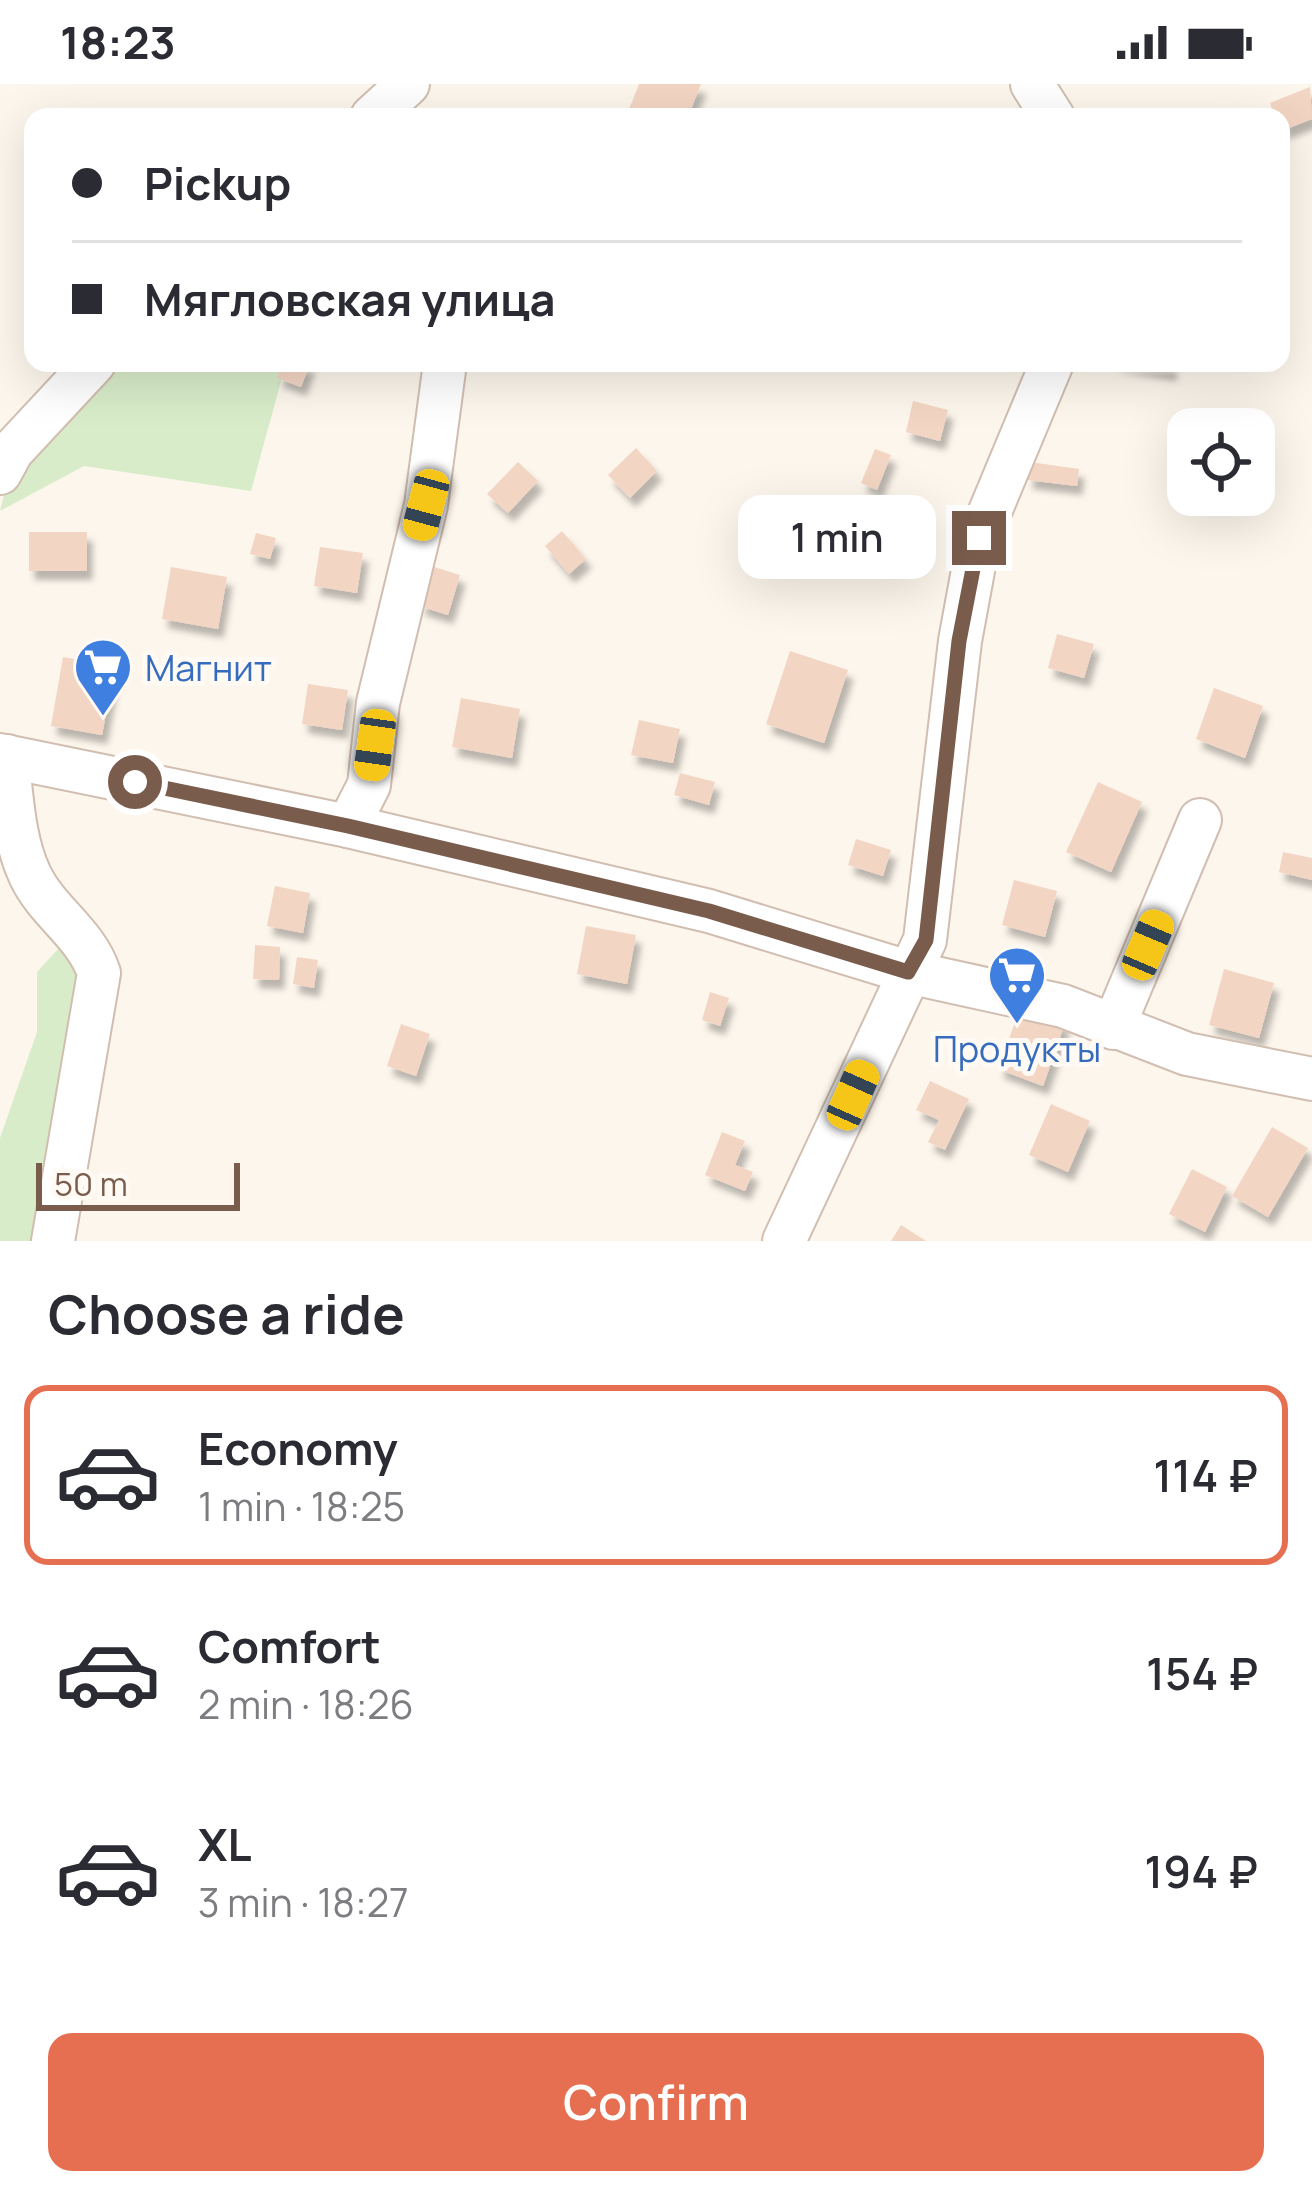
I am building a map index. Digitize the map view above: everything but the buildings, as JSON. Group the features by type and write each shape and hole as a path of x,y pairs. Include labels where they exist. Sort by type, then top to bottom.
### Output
{"street":[{"path":"382,108 408,84"},
{"path":"0,473 12,451 86,372"},
{"path":"348,826 369,785 378,704 426,505 444,372"},
{"path":"784,1241 926,940 959,641 979,538 1048,372"},
{"path":"53,1241 99,973 89,944 30,875 16,828 4,756 348,826 709,911 908,972 1063,1006 1113,1028 1235,1067 1312,1079"},
{"path":"1113,1028 1200,820"}],"green space":[{"path":"103,372 284,372 251,491 84,466 0,511 6,487"},
{"path":"59,948 98,978 45,1241 0,1241 0,1138 37,1032 37,972"}],"place":[{"name":"Магнит","path":"103,718"},
{"name":"Продукты","path":"1017,1026"}],"route":[{"path":"135,782 348,826 709,911 908,972 926,940 959,641 979,538"}]}
